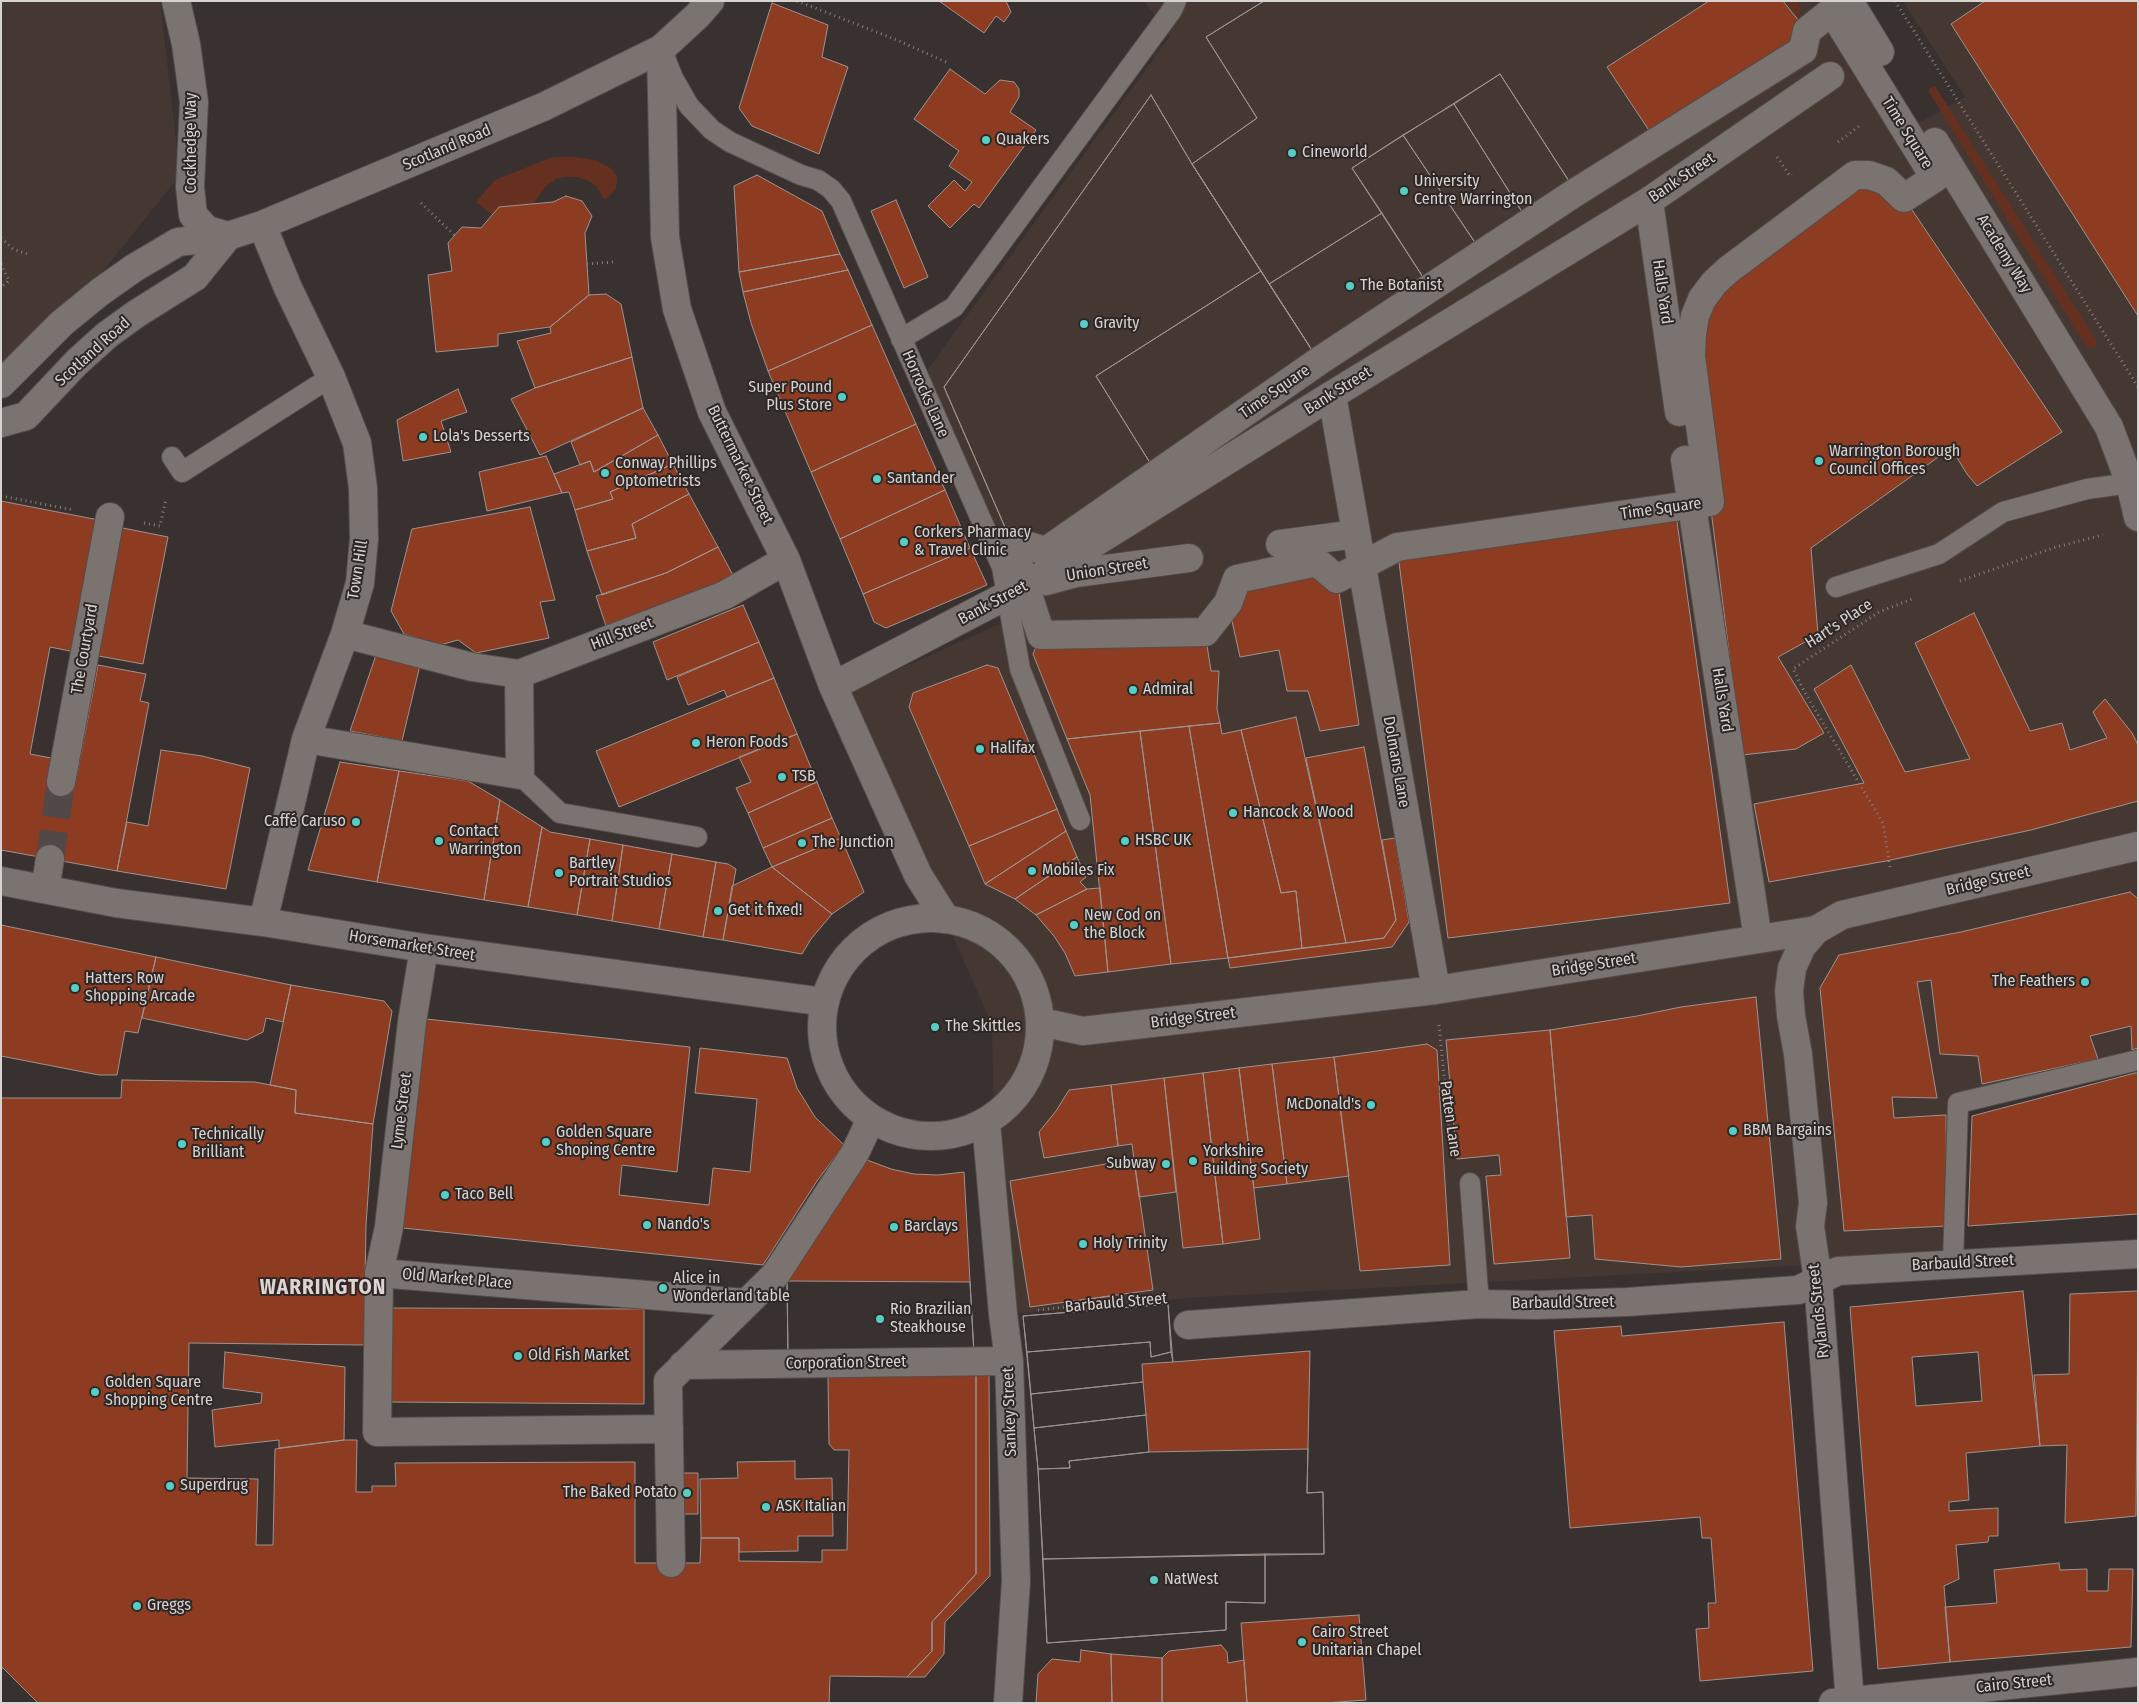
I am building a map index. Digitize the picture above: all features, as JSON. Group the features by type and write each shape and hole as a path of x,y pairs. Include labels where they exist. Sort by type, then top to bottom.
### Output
{"street":[{"name":"Cockhedge Way","path":"176,1 186,44 194,102 190,187 193,215 207,230 228,236"},
{"path":"661,49 698,15 710,1"},
{"name":"Academy Way","path":"1849,1 2109,427 2134,483 2138,517"},
{"name":"Time Square","path":"1832,11 1935,178 1904,198 1886,181 1869,175 1855,175 1728,270 1714,283 1702,299 1695,316 1692,349 1710,502 1397,547 1338,579 1317,562 1237,579 1228,604 1204,632 1041,635 1016,591 1011,541 1046,551 1319,361 1414,298 1576,192 1803,50 1807,31 1832,11"},
{"name":"Scotland Road","path":"1,384 62,323 100,292 134,268 178,242 228,236 262,225 543,107 661,49"},
{"name":"Buttermarket Street","path":"661,49 665,237 677,309 712,412 786,560 833,686 918,875 945,918"},
{"name":"Bank Street","path":"833,686 1016,591 1332,394 1649,201 1830,76"},
{"name":"Halls Yard","path":"1649,201 1679,412"},
{"name":"Town Hill","path":"262,225 288,288 331,377 357,443 363,488 364,539 360,583 345,634 306,739 263,922"},
{"name":"Scotland Road","path":"1,423 26,416 77,362 107,335 136,314 195,277 228,236"},
{"name":"Dolmans Lane","path":"1332,394 1436,990"},
{"name":"Halls Yard","path":"1685,460 1758,939"},
{"name":"The Courtyard","path":"61,782 110,517"},
{"path":"1280,544 1356,534"},
{"name":"Union Street","path":"1016,591 1076,573 1189,558"},
{"name":"Hill Street","path":"345,634 472,667 519,674 725,595 786,560"},
{"path":"306,739 520,775 519,674"},
{"name":"Bridge Street","path":"1041,1022 1083,1030 1436,990 1816,930 1842,915 2138,846"},
{"path":"45,889 50,859"},
{"name":"Horsemarket Street","path":"1,881 116,902 263,922 424,948 825,1002"},
{"path":"945,918 974,926 1000,942 1022,964 1035,992 1041,1022 1038,1053 1027,1080 1010,1104 986,1122 957,1134 926,1137 895,1131 871,1119 851,1102 835,1080 825,1055 822,1029 825,1002 836,972 856,947 882,929 912,919 945,918"},
{"name":"Rylands Street","path":"1816,930 1802,946 1795,961 1792,968 1789,991 1791,1016 1798,1054 1813,1203 1810,1226 1818,1280 1844,1702"},
{"name":"Lyme Street","path":"379,1273 388,1227 411,1032 424,948"},
{"path":"671,1563 668,1381 776,1274 855,1153 871,1119"},
{"name":"Sankey Street","path":"986,1122 1009,1361 1016,1581 1008,1703"},
{"name":"Barbauld Street","path":"1188,1325 1479,1304 1538,1305 1627,1302 1798,1290 1838,1271 1952,1263 2138,1254"},
{"name":"Old Market Place","path":"669,1429 377,1432 379,1273 745,1303"},
{"name":"Corporation Street","path":"683,1365 1009,1361"},
{"name":"Cairo Street","path":"1844,1702 2138,1672"}],"lane":[{"path":"901,339 954,308 1172,10 1176,1"},
{"name":"Horrocks Lane","path":"661,49 673,78 688,106 712,130 730,142 801,175 818,180 831,189 841,202 1002,568 1016,591 1020,668 1080,820"},
{"path":"172,457 182,472 331,377"},
{"path":"1836,587 1938,554 2003,512 2087,489 2134,483"},
{"path":"520,775 560,813 697,837"},
{"path":"1952,1263 1958,1103 2138,1060"},
{"path":"1470,1183 1479,1304"}],"path":[{"path":"797,1 948,63"},
{"path":"1895,1 2138,387"},
{"path":"1837,142 1869,119"},
{"path":"1783,150 1776,156 1790,176 1798,171"},
{"path":"421,203 454,235"},
{"path":"1,238 13,248 27,254"},
{"path":"587,264 612,262"},
{"path":"1,264 9,281 1,287"},
{"path":"1,496 51,506"},
{"path":"1957,582 2056,547 2103,535"},
{"name":"Hart's Place","path":"1889,860 1883,822 1805,693 1793,669 1879,612 1914,598"},
{"name":"Patten Lane","path":"1436,990 1452,1160 1470,1183"},
{"name":"Barbauld Street","path":"1003,1314 1173,1296 1188,1325"}],"shaded area":[{"path":"1,1 160,1 180,175 92,285 1,374"},
{"path":"1144,1 1832,1 1910,128 1965,97 1903,1 2138,1 2138,1067 1962,1107 1963,1257 1201,1297 997,1315 992,1025 847,693 1019,615 926,372 1170,36"},
{"path":"1786,1 1797,1 1800,9 1799,19"},
{"path":"1935,86 2096,340 2094,348 2086,346 1932,97 1929,92 1930,88"},
{"path":"550,158 595,160 607,166 613,170 617,177 616,189 605,200 596,186 587,180 577,177 566,177 556,179 546,186 533,204 499,207 492,215 476,202 495,180"}],"building":[{"path":"939,1 1006,1 1011,12 1004,22 996,16 984,33"},
{"path":"1264,1 1783,1 1807,31 1319,361 1192,164 1257,118 1206,37"},
{"name":"Cineworld","path":"1264,1 1709,1 1607,67 1656,141 1576,192 1500,74 1352,168 1382,213 1269,284 1192,164 1257,118 1206,37"},
{"path":"1985,1 2138,1 2138,316 1951,24"},
{"path":"772,3 828,25 822,57 848,67 819,154 752,126 739,108"},
{"name":"Quakers","path":"950,69 985,94 1000,80 1014,82 1019,89 1019,97 1010,112 1036,130 979,208 974,204 950,228 928,206 954,180 965,191 972,182 949,166 959,151 914,119"},
{"path":"1500,74 1576,192 1529,223 1454,104"},
{"name":"Gravity","path":"1151,95 1192,164 1319,361 1046,551 1011,541 944,387"},
{"name":"Gravity","path":"1151,95 1192,164 1261,271 1096,376 1157,474 1046,551 1011,541 944,387"},
{"path":"1454,104 1529,223 1482,253 1403,135"},
{"name":"University Centre Warrington","path":"1403,135 1482,253 1430,288 1352,168"},
{"path":"757,175 822,211 840,254 739,272 734,186"},
{"name":"Warrington Borough Council Offices","path":"1869,175 1904,198 2062,432 1977,486 1951,448 1811,548 1818,635 1778,657 1824,733 1796,749 1742,755 1710,502 1702,299"},
{"path":"566,196 582,201 592,216 585,233 589,295 550,327 498,334 498,346 436,352 428,275 452,271 448,243 462,227 481,228 499,207 553,202"},
{"path":"896,200 928,277 904,288 871,211"},
{"name":"The Botanist","path":"1382,213 1430,288 1319,361 1269,284"},
{"path":"840,254 848,270 743,292 739,272"},
{"path":"848,270 872,325 768,371 751,323 743,292"},
{"path":"1261,271 1319,361 1157,474 1096,376"},
{"path":"606,294 621,304 632,357 535,388 517,341 551,333 550,327 589,295"},
{"name":"Super Pound Plus Store","path":"872,325 916,424 811,472 768,371"},
{"path":"632,357 643,408 540,455 511,399 535,388"},
{"name":"Lola's Desserts","path":"458,389 467,412 441,421 451,452 403,461 397,420"},
{"path":"643,408 658,435 594,472 590,461 580,465 571,442"},
{"name":"Santander","path":"916,424 945,490 840,539 811,472"},
{"name":"Conway Phillips Optometrists","path":"658,435 673,464 610,492 613,499 575,510 569,492 562,493 554,474 590,461 594,472"},
{"path":"546,456 562,493 487,511 479,472"},
{"path":"673,464 689,494 632,524 636,538 587,551 575,510 613,499 610,492"},
{"name":"Corkers Pharmacy & Travel Clinic","path":"945,490 970,548 863,594 840,539"},
{"path":"689,494 718,547 666,573 602,595 587,551 636,538 632,524"},
{"path":"1,501 99,520 75,652 50,647 30,754 51,758 47,780 75,785 98,665 146,674 140,701 149,703 117,871 1,850"},
{"path":"530,507 555,600 540,602 549,638 476,653 458,640 440,645 404,634 391,611 412,529"},
{"path":"1675,507 1730,903 1448,938 1397,547"},
{"path":"118,527 168,537 143,664 93,655"},
{"path":"718,547 735,579 606,626 596,596 666,573"},
{"path":"970,548 987,585 886,628 874,622 863,594"},
{"path":"1317,562 1337,579 1359,725 1320,731 1308,691 1287,691 1279,650 1240,657 1228,603 1237,579"},
{"path":"743,605 759,642 667,680 653,642"},
{"path":"1974,613 2030,731 2062,723 2070,750 2107,738 2093,712 2105,699 2132,733 2138,745 2138,801 2031,830 1886,861 1769,882 1754,804 1864,783 1814,689 1851,665 1905,772 1970,759 1915,643"},
{"name":"Admiral","path":"1205,632 1211,671 1219,671 1217,709 1220,723 1067,739 1033,654 1041,635"},
{"path":"759,642 774,678 727,697 724,690 688,705 677,677"},
{"path":"376,655 420,665 402,741 350,731"},
{"name":"Halifax","path":"987,665 998,668 1057,809 969,846 909,707 913,693"},
{"name":"Heron Foods","path":"774,678 797,734 619,807 596,751"},
{"path":"1296,717 1346,943 1302,948 1296,891 1281,893 1241,730"},
{"name":"Hancock & Wood","path":"1220,723 1222,734 1241,730 1281,893 1296,891 1302,948 1228,958 1189,726"},
{"path":"1189,726 1228,958 1171,964 1140,731"},
{"name":"HSBC UK","path":"1140,731 1171,964 1108,972 1090,795 1067,739"},
{"name":"TSB","path":"797,734 817,782 748,813 736,788 751,782 739,757"},
{"path":"1364,747 1396,920 1384,938 1346,943 1306,758"},
{"path":"161,750 202,756 250,768 226,889 117,871 127,822 148,826"},
{"name":"Caffé Caruso","path":"340,762 399,771 377,882 308,870"},
{"name":"Contact Warrington","path":"399,771 468,781 500,800 484,900 377,882"},
{"path":"817,782 832,818 763,848 748,813"},
{"path":"500,800 542,827 528,907 484,900"},
{"path":"1057,809 1066,831 985,884 969,846"},
{"name":"The Junction","path":"832,818 841,838 772,867 763,848"},
{"name":"Bartley Portrait Studios","path":"542,827 550,832 590,839 577,915 528,907"},
{"name":"Mobiles Fix","path":"1066,831 1077,857 1015,899 985,884"},
{"path":"841,838 864,892 832,914 772,867"},
{"path":"1395,838 1409,922 1392,947 1230,968 1228,958 1384,938 1396,920 1382,840"},
{"path":"590,839 623,845 612,921 577,915"},
{"path":"623,845 672,854 659,929 612,921"},
{"path":"672,854 716,862 703,937 659,929"},
{"path":"1077,857 1086,877 1080,882 1087,889 1036,915 1015,899"},
{"name":"Get it fixed!","path":"716,862 728,864 736,869 723,940 703,937"},
{"path":"772,867 832,914 811,939 802,954 723,940 732,886"},
{"name":"New Cod on the Block","path":"1100,888 1108,972 1075,976 1065,953 1054,936 1036,915 1087,889"},
{"path":"2130,892 2138,899 2138,1048 2132,1050 2131,1026 2090,1036 2098,1059 1982,1084 1978,1056 1940,1054 1931,980 1917,982 1937,1098 1892,1097 1894,1118 1946,1115 1947,1226 1844,1231 1820,988 1839,955 1961,932"},
{"name":"Hatters Row Shopping Arcade","path":"1,925 156,957 138,1033 125,1031 117,1075 99,1075 1,1056"},
{"path":"156,957 291,985 283,1022 266,1018 263,1032 247,1040 142,1018"},
{"path":"291,985 384,1001 392,1011 373,1124 295,1113 296,1090 270,1085"},
{"path":"1756,997 1781,1259 1681,1267 1595,1259 1592,1215 1566,1217 1550,1030 1681,1007"},
{"name":"Golden Square Shoping Centre","path":"426,1019 690,1047 677,1172 622,1165 619,1195 709,1205 713,1168 750,1172 757,1099 695,1093 700,1048 787,1058 797,1088 815,1117 844,1145 817,1181 763,1265 403,1228"},
{"path":"1550,1030 1570,1258 1494,1264 1486,1176 1501,1175 1499,1155 1457,1159 1446,1040"},
{"path":"1427,1044 1437,1050 1450,1265 1360,1271 1334,1057"},
{"path":"1334,1057 1349,1176 1287,1184 1272,1064"},
{"path":"1272,1064 1287,1184 1254,1188 1239,1068"},
{"path":"1239,1068 1260,1239 1223,1244 1203,1073"},
{"path":"1203,1073 1223,1244 1183,1248 1164,1078"},
{"path":"2138,1073 2138,1214 1968,1226 1972,1116"},
{"path":"1164,1078 1176,1192 1139,1197 1132,1144 1118,1146 1111,1085"},
{"name":"Golden Square Shopping Centre","path":"122,1080 255,1082 296,1090 295,1113 373,1124 366,1225 364,1345 189,1343 187,1478 258,1479 256,1545 273,1545 275,1449 357,1440 356,1492 372,1492 372,1486 396,1486 395,1463 635,1462 635,1563 700,1563 701,1538 739,1538 739,1561 822,1562 822,1550 847,1550 849,1450 834,1450 829,1444 828,1378 834,1370 976,1370 976,1574 932,1622 932,1651 907,1677 830,1676 829,1703 1,1703 1,1098 121,1098"},
{"path":"1111,1085 1118,1146 1044,1158 1039,1132 1056,1111 1069,1090"},
{"name":"Holy Trinity","path":"1134,1159 1153,1290 1030,1307 1010,1181"},
{"path":"867,1160 891,1169 914,1174 938,1175 964,1172 974,1354 788,1355 787,1281"},
{"name":"Rio Brazilian Steakhouse","path":"787,1281 970,1282 974,1354 788,1355"},
{"path":"2023,1291 2040,1446 1966,1453 1969,1500 1949,1502 1949,1511 1998,1508 1998,1536 1989,1536 1988,1542 1956,1545 1959,1579 1944,1586 1950,1662 1878,1669 1850,1307","holes":["1978,1352 1982,1401 1916,1406 1912,1357"]},
{"path":"2138,1291 2136,1516 2065,1523 2067,1445 2040,1446 2034,1375 2069,1374 2070,1294"},
{"path":"1110,1296 1111,1308 1077,1311 1076,1301"},
{"path":"1168,1304 1173,1362 1310,1351 1307,1493 1323,1492 1324,1554 1265,1554 1265,1603 1226,1602 1226,1630 1047,1643 1038,1469 1023,1316"},
{"path":"1168,1304 1171,1352 1151,1357 1150,1342 1027,1352 1023,1316"},
{"name":"Old Fish Market","path":"392,1308 644,1309 644,1404 391,1402"},
{"path":"1784,1322 1813,1671 1700,1681 1696,1629 1709,1628 1708,1603 1716,1603 1711,1538 1702,1538 1700,1517 1570,1528 1554,1331 1621,1326 1622,1336"},
{"path":"1150,1342 1151,1357 1171,1352 1173,1362 1142,1364 1143,1382 1031,1394 1027,1352"},
{"path":"225,1352 345,1367 344,1440 279,1448 279,1440 215,1447 212,1410 261,1403 262,1393 223,1388"},
{"path":"976,1370 989,1370 990,1576 945,1622 944,1654 925,1677 907,1677 932,1651 932,1622 976,1574"},
{"path":"1143,1382 1146,1415 1034,1428 1031,1394"},
{"path":"1146,1415 1149,1452 1069,1461 1070,1468 1038,1469 1034,1428"},
{"path":"1308,1449 1307,1493 1323,1492 1324,1554 1043,1559 1038,1469 1070,1468 1069,1461 1149,1452"},
{"name":"ASK Italian","path":"795,1461 795,1479 832,1478 833,1536 798,1536 798,1551 739,1552 739,1538 701,1538 700,1479 738,1478 737,1462"},
{"name":"The Baked Potato","path":"677,1473 698,1473 698,1514 677,1514"},
{"name":"NatWest","path":"1265,1554 1265,1603 1226,1602 1226,1630 1047,1643 1043,1559"},
{"path":"2059,1563 2060,1570 2087,1569 2087,1591 2108,1591 2109,1569 2133,1569 2131,1647 1950,1662 1945,1607 1997,1603 1994,1570"},
{"name":"Cairo Street Unitarian Chapel","path":"1359,1615 1366,1700 1325,1703 1247,1703 1241,1623"},
{"path":"1221,1645 1227,1652 1228,1663 1244,1660 1247,1703 1162,1703 1162,1658 1169,1651"},
{"path":"1081,1650 1111,1654 1112,1703 1036,1703 1038,1674 1052,1659 1080,1662"},
{"path":"1111,1654 1162,1658 1162,1703 1112,1703"},
{"path":"1,1668 3,1668 38,1703 1,1703"}],"tunnel":[{"path":"50,859 61,782"}],"place":[{"name":"Quakers","path":"986,140"},
{"name":"Cineworld","path":"1292,153"},
{"name":"University Centre Warrington","path":"1404,191"},
{"name":"The Botanist","path":"1350,286"},
{"name":"Gravity","path":"1084,324"},
{"name":"Super Pound Plus Store","path":"842,397"},
{"name":"Lola's Desserts","path":"423,437"},
{"name":"Warrington Borough Council Offices","path":"1819,461"},
{"name":"Conway Phillips Optometrists","path":"605,473"},
{"name":"Santander","path":"877,479"},
{"name":"Corkers Pharmacy & Travel Clinic","path":"904,542"},
{"name":"Admiral","path":"1133,690"},
{"name":"Heron Foods","path":"696,743"},
{"name":"Halifax","path":"980,749"},
{"name":"TSB","path":"782,777"},
{"name":"Hancock & Wood","path":"1233,813"},
{"name":"Caffé Caruso","path":"356,822"},
{"name":"Contact Warrington","path":"439,841"},
{"name":"HSBC UK","path":"1125,841"},
{"name":"The Junction","path":"802,843"},
{"name":"Mobiles Fix","path":"1032,871"},
{"name":"Bartley Portrait Studios","path":"559,873"},
{"name":"Get it fixed!","path":"718,911"},
{"name":"New Cod on the Block","path":"1074,925"},
{"name":"The Feathers","path":"2085,982"},
{"name":"Hatters Row Shopping Arcade","path":"75,988"},
{"name":"The Skittles","path":"935,1027"},
{"name":"McDonald's","path":"1371,1105"},
{"name":"BBM Bargains","path":"1733,1131"},
{"name":"Golden Square Shoping Centre","path":"546,1142"},
{"name":"Technically Brilliant","path":"182,1144"},
{"name":"Yorkshire Building Society","path":"1193,1161"},
{"name":"Subway","path":"1166,1164"},
{"name":"Taco Bell","path":"445,1195"},
{"name":"Nando's","path":"647,1225"},
{"name":"Barclays","path":"894,1227"},
{"name":"Holy Trinity","path":"1083,1244"},
{"name":"Alice in Wonderland table","path":"663,1288"},
{"name":"Rio Brazilian Steakhouse","path":"880,1319"},
{"name":"Old Fish Market","path":"518,1356"},
{"name":"Golden Square Shopping Centre","path":"95,1392"},
{"name":"Superdrug","path":"170,1486"},
{"name":"The Baked Potato","path":"687,1493"},
{"name":"ASK Italian","path":"766,1507"},
{"name":"NatWest","path":"1154,1580"},
{"name":"Greggs","path":"137,1606"},
{"name":"Cairo Street Unitarian Chapel","path":"1302,1642"}],"district":[{"name":"WARRINGTON","path":"323,1288"}]}
